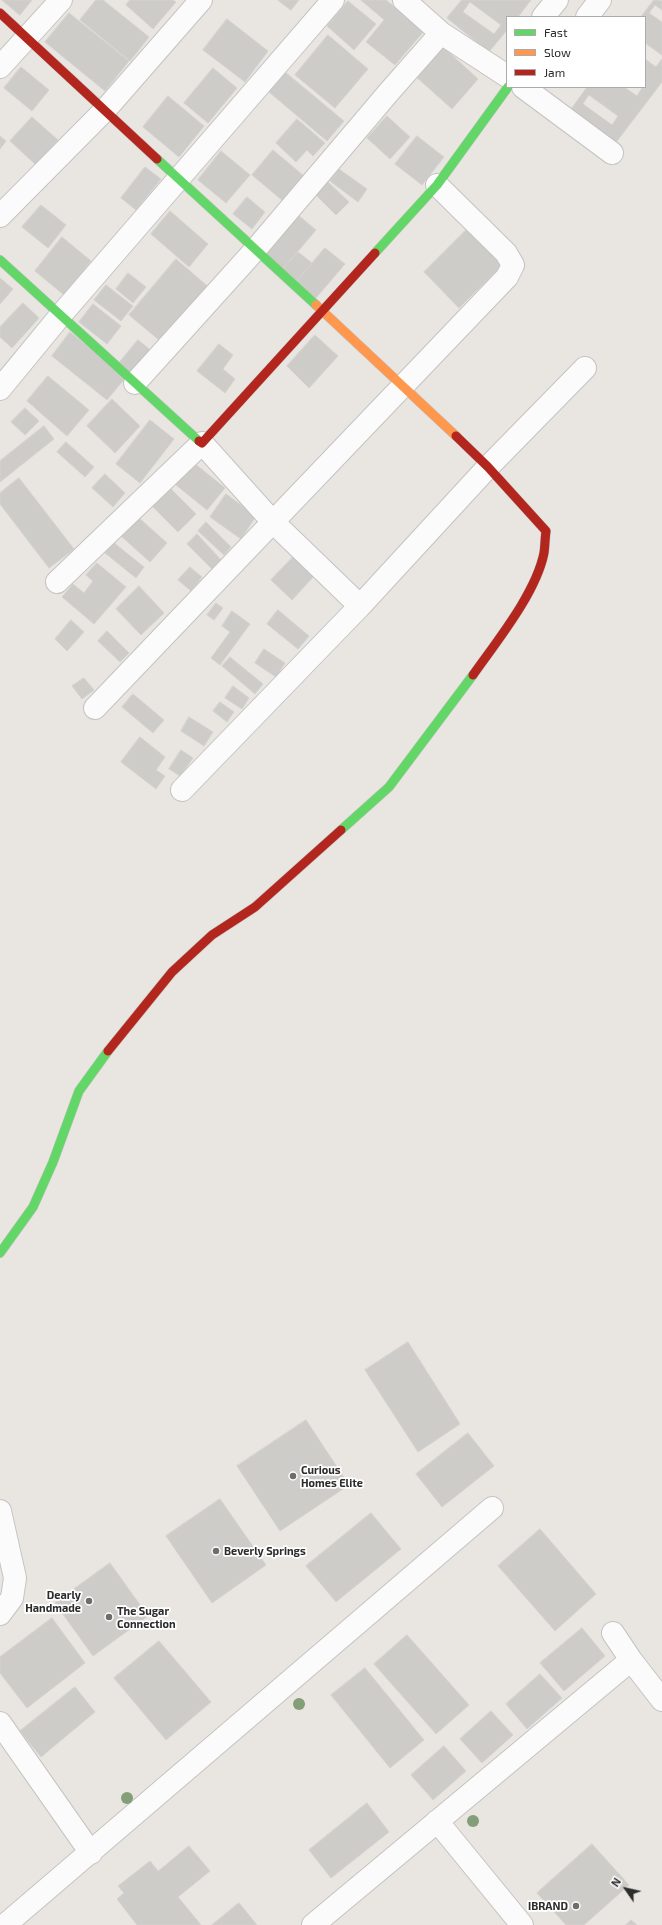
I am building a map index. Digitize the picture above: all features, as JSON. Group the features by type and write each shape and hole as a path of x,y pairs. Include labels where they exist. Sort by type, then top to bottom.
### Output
{"street":[{"path":"0,67 61,0"},
{"path":"0,216 105,110 201,0"},
{"path":"0,389 60,316 333,0"},
{"path":"544,16 557,0"},
{"path":"588,16 600,0"},
{"path":"417,4 441,34 506,75"},
{"path":"0,13 403,386 488,467 546,531 544,553 533,584 507,626 452,705 389,787 255,906 212,935 172,972 111,1046 79,1090 53,1162 33,1207 0,1253"},
{"path":"134,383 255,250 384,98 441,34"},
{"path":"57,582 202,443 437,185 507,88"},
{"path":"524,88 612,153"},
{"path":"94,708 507,277 513,265 506,253 437,185"},
{"path":"0,260 60,316 202,443 273,522 360,606"},
{"path":"182,790 360,606 488,467 585,368"},
{"path":"5,1925 91,1853 492,1508"},
{"path":"0,1511 15,1578 12,1598 0,1614"},
{"path":"613,1633 631,1660 662,1700"},
{"path":"313,1925 631,1660"},
{"path":"0,1723 91,1853"},
{"path":"437,1821 522,1925"}],"building":[{"path":"2,0 32,0 20,15"},
{"path":"96,0 103,0 149,37 130,61 80,20"},
{"path":"130,0 173,0 176,2 153,29 126,5"},
{"path":"278,0 299,0 291,10"},
{"path":"361,0 386,0 424,31 395,65 366,42 384,20"},
{"path":"462,0 531,0 519,16 506,16 506,31 489,52 447,18"},
{"path":"654,0 662,1 662,10 655,5 649,13 662,22 662,55 646,44 646,16 642,16"},
{"path":"348,1 376,24 354,50 327,26"},
{"path":"470,2 501,25 494,34 463,12"},
{"path":"69,13 129,61 105,91 45,42"},
{"path":"227,19 268,51 245,82 203,50"},
{"path":"328,35 368,69 335,108 295,75"},
{"path":"441,45 478,79 452,109 414,75"},
{"path":"662,59 662,82 614,145 569,112 586,88 625,88 637,96 642,88 646,88 646,60 656,67","holes":["589,95 618,116 612,125 583,104"]},
{"path":"21,67 49,90 32,111 4,88"},
{"path":"213,68 237,88 208,123 184,103"},
{"path":"285,72 344,121 327,141 269,92"},
{"path":"168,96 204,126 179,157 143,127"},
{"path":"387,116 410,137 390,159 367,138"},
{"path":"32,117 58,140 36,165 10,141"},
{"path":"297,119 325,143 313,156 307,150 296,162 276,143"},
{"path":"0,136 6,141 0,149"},
{"path":"417,136 444,157 422,185 395,164"},
{"path":"273,150 304,176 283,201 252,175"},
{"path":"221,151 250,175 226,203 198,180"},
{"path":"145,167 161,179 136,210 121,198"},
{"path":"339,169 367,189 358,202 330,181"},
{"path":"328,182 349,202 336,215 316,195"},
{"path":"247,197 265,212 252,229 233,214"},
{"path":"41,205 66,225 48,248 22,227"},
{"path":"170,211 208,244 189,267 151,234"},
{"path":"298,215 316,230 282,270 264,255"},
{"path":"469,227 504,263 459,308 424,272"},
{"path":"62,237 91,261 64,295 35,271"},
{"path":"325,248 345,264 315,299 296,282"},
{"path":"298,252 312,263 296,282 282,270"},
{"path":"176,259 212,290 165,345 129,315"},
{"path":"128,273 146,287 133,303 116,289"},
{"path":"0,278 13,289 0,304"},
{"path":"106,285 133,306 121,321 94,300"},
{"path":"23,303 39,318 12,348 0,337 0,327"},
{"path":"93,304 121,326 107,344 79,322"},
{"path":"70,332 126,377 107,400 52,356"},
{"path":"315,335 338,356 309,388 287,366"},
{"path":"138,340 153,352 134,376 119,363"},
{"path":"219,344 233,355 223,369 235,379 225,393 197,371"},
{"path":"48,376 89,410 67,436 27,401"},
{"path":"112,399 140,426 115,453 87,426"},
{"path":"25,408 39,421 25,435 11,422"},
{"path":"150,420 174,439 140,483 116,464"},
{"path":"44,426 54,439 0,482 0,461"},
{"path":"66,442 94,467 85,477 57,452"},
{"path":"194,463 225,488 207,510 176,485"},
{"path":"105,474 125,493 113,507 92,488"},
{"path":"19,478 74,549 49,568 0,504 0,493"},
{"path":"170,488 196,514 178,532 152,506"},
{"path":"226,494 256,516 241,539 210,517"},
{"path":"138,517 167,543 150,562 121,536"},
{"path":"206,522 231,547 224,555 198,531"},
{"path":"197,534 222,561 213,570 187,544"},
{"path":"113,542 144,567 136,578 105,553"},
{"path":"293,557 314,576 292,600 271,580"},
{"path":"97,563 126,587 94,624 62,597 73,584 84,593 93,581 86,575"},
{"path":"190,567 202,577 191,591 178,580"},
{"path":"139,586 164,613 141,635 116,609"},
{"path":"216,603 223,608 214,620 207,615"},
{"path":"278,610 309,636 298,649 267,624"},
{"path":"232,611 250,624 220,665 211,658 230,632 222,626"},
{"path":"71,620 84,632 67,651 55,639"},
{"path":"107,631 129,653 120,662 98,641"},
{"path":"264,649 285,663 276,677 255,663"},
{"path":"230,657 263,684 255,694 222,666"},
{"path":"84,678 94,690 82,699 72,686"},
{"path":"233,686 249,698 242,709 225,698"},
{"path":"133,694 164,720 153,733 122,707"},
{"path":"220,702 234,712 227,722 213,711"},
{"path":"189,717 213,732 204,746 181,731"},
{"path":"140,737 165,757 156,770 165,776 156,789 121,762"},
{"path":"181,750 193,758 180,776 169,769"},
{"path":"408,1342 460,1424 418,1452 365,1370"},
{"name":"Curious Homes Elite","path":"306,1420 349,1485 280,1531 237,1466"},
{"path":"468,1433 494,1466 442,1507 416,1474"},
{"name":"Beverly Springs","path":"220,1499 266,1565 212,1603 166,1536"},
{"path":"371,1513 401,1549 336,1602 306,1566"},
{"path":"540,1529 596,1594 555,1631 498,1566"},
{"path":"110,1563 148,1616 93,1656 55,1603"},
{"path":"52,1618 85,1663 27,1708 0,1673 0,1657"},
{"path":"582,1628 605,1656 564,1691 540,1663"},
{"path":"407,1635 469,1705 436,1734 374,1664"},
{"path":"159,1641 211,1702 166,1740 114,1678"},
{"path":"365,1668 424,1740 390,1768 331,1695"},
{"path":"540,1674 562,1698 527,1729 506,1704"},
{"path":"75,1687 95,1712 41,1757 20,1731"},
{"path":"491,1711 513,1735 482,1763 460,1739"},
{"path":"444,1746 466,1771 433,1800 411,1775"},
{"path":"367,1803 389,1832 331,1878 309,1850"},
{"path":"592,1844 629,1885 584,1925 566,1925 537,1893"},
{"path":"189,1846 210,1871 178,1897 201,1925 137,1925 117,1899 124,1893 118,1886 150,1861 158,1871"},
{"path":"239,1903 257,1925 212,1925"},
{"path":"631,1920 637,1925 626,1925"}],"traffic: fast":[{"path":"375,253 437,185 507,88"},
{"path":"157,159 316,305"},
{"path":"0,260 199,441"},
{"path":"341,830 389,787 473,675"},
{"path":"0,1253 33,1207 53,1162 79,1091 108,1051"}],"traffic: slow":[{"path":"316,305 456,436"}],"traffic: jam":[{"path":"0,13 157,159"},
{"path":"199,441 202,443 375,253"},
{"path":"456,436 488,467 546,531 544,553 540,568 533,584 504,632 473,675"},
{"path":"108,1051 172,972 212,935 255,907 341,830"}],"place":[{"name":"Curious Homes Elite","path":"293,1476"},
{"name":"Beverly Springs","path":"216,1551"},
{"name":"Dearly Handmade","path":"89,1601"},
{"name":"The Sugar Connection","path":"109,1617"},
{"name":"IBRAND","path":"576,1906"}]}
